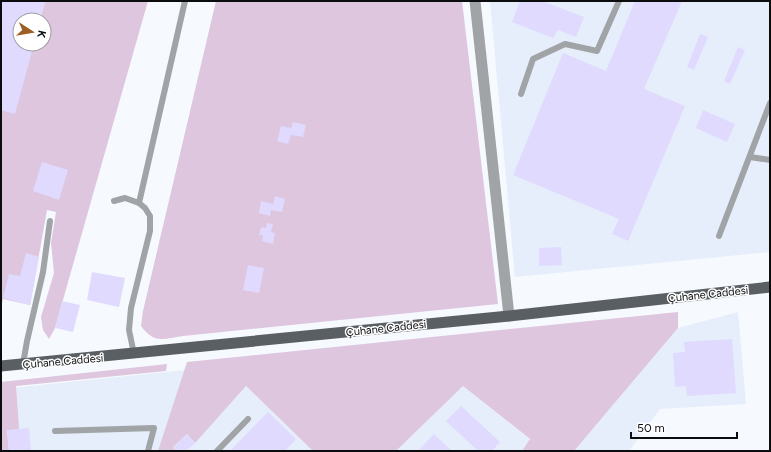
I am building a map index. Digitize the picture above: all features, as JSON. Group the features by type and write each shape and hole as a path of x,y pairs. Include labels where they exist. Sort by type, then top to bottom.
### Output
{"main road":[{"name":"Çuhane Caddesi","path":"1,366 509,316 770,287"}],"street":[{"path":"475,1 509,316"}],"lane":[{"path":"139,203 185,1"},
{"path":"521,94 533,59 565,44 597,51 619,1"},
{"path":"719,236 770,103"},
{"path":"750,157 770,160"},
{"path":"114,201 125,198 139,203 145,208 150,216 150,231 131,308 130,330 134,354"},
{"path":"23,364 27,341 44,272 50,221"},
{"path":"217,451 248,419"},
{"path":"55,431 154,428 148,451"}],"shaded area":[{"path":"45,1 148,1 55,328 49,339 43,330 41,317 54,273 51,243 56,212 47,210 30,305 3,299 1,308 1,110 30,52 52,52 52,12 42,12"},
{"path":"216,1 462,1 498,304 164,339 155,338 146,332 141,326 143,311"},
{"path":"490,1 770,1 770,252 515,277"},
{"path":"678,312 678,328 574,451 522,451 530,439 463,386 396,451 313,451 246,386 195,443 187,434 173,447 176,451 158,451 187,362"},
{"path":"738,312 746,404 660,409 629,451 574,451 678,328"},
{"path":"167,364 166,371 16,386 19,429 7,431 9,451 1,451 1,382"},
{"path":"225,366 313,451 1,451 1,389"},
{"path":"463,386 544,451 396,451"}],"building":[{"path":"1,1 45,1 42,12 12,12 12,52 32,52 15,114 1,110"},
{"path":"520,1 542,1 584,17 576,37 558,30 553,38 512,22"},
{"path":"635,1 682,1 644,89 685,106 628,241 612,234 619,219 513,175 563,53 606,71"},
{"path":"700,34 708,37 694,70 687,67"},
{"path":"738,47 745,50 730,84 724,81"},
{"path":"703,110 735,124 727,142 696,128"},
{"path":"293,122 306,125 303,137 291,135 288,144 277,141 281,126 291,128"},
{"path":"42,162 68,170 59,200 33,191"},
{"path":"275,196 285,199 282,212 271,210 270,216 259,213 261,201 273,204"},
{"path":"267,223 273,224 271,232 275,233 273,244 262,241 263,235 259,235 261,227 266,228"},
{"path":"561,247 562,265 539,266 539,248"},
{"path":"26,253 39,257 30,305 3,298 9,274 20,276"},
{"path":"248,265 264,268 259,293 243,290"},
{"path":"92,272 125,278 119,307 87,300"},
{"path":"62,301 80,305 73,332 55,328"},
{"path":"732,339 736,393 687,396 686,386 675,387 673,353 685,352 684,342"},
{"path":"461,406 500,442 492,451 478,451 446,421"},
{"path":"268,412 296,439 285,451 230,451"},
{"path":"29,428 31,451 9,451 7,430"},
{"path":"187,434 195,443 186,451 176,451 173,448"},
{"path":"434,434 452,451 418,451"}]}
